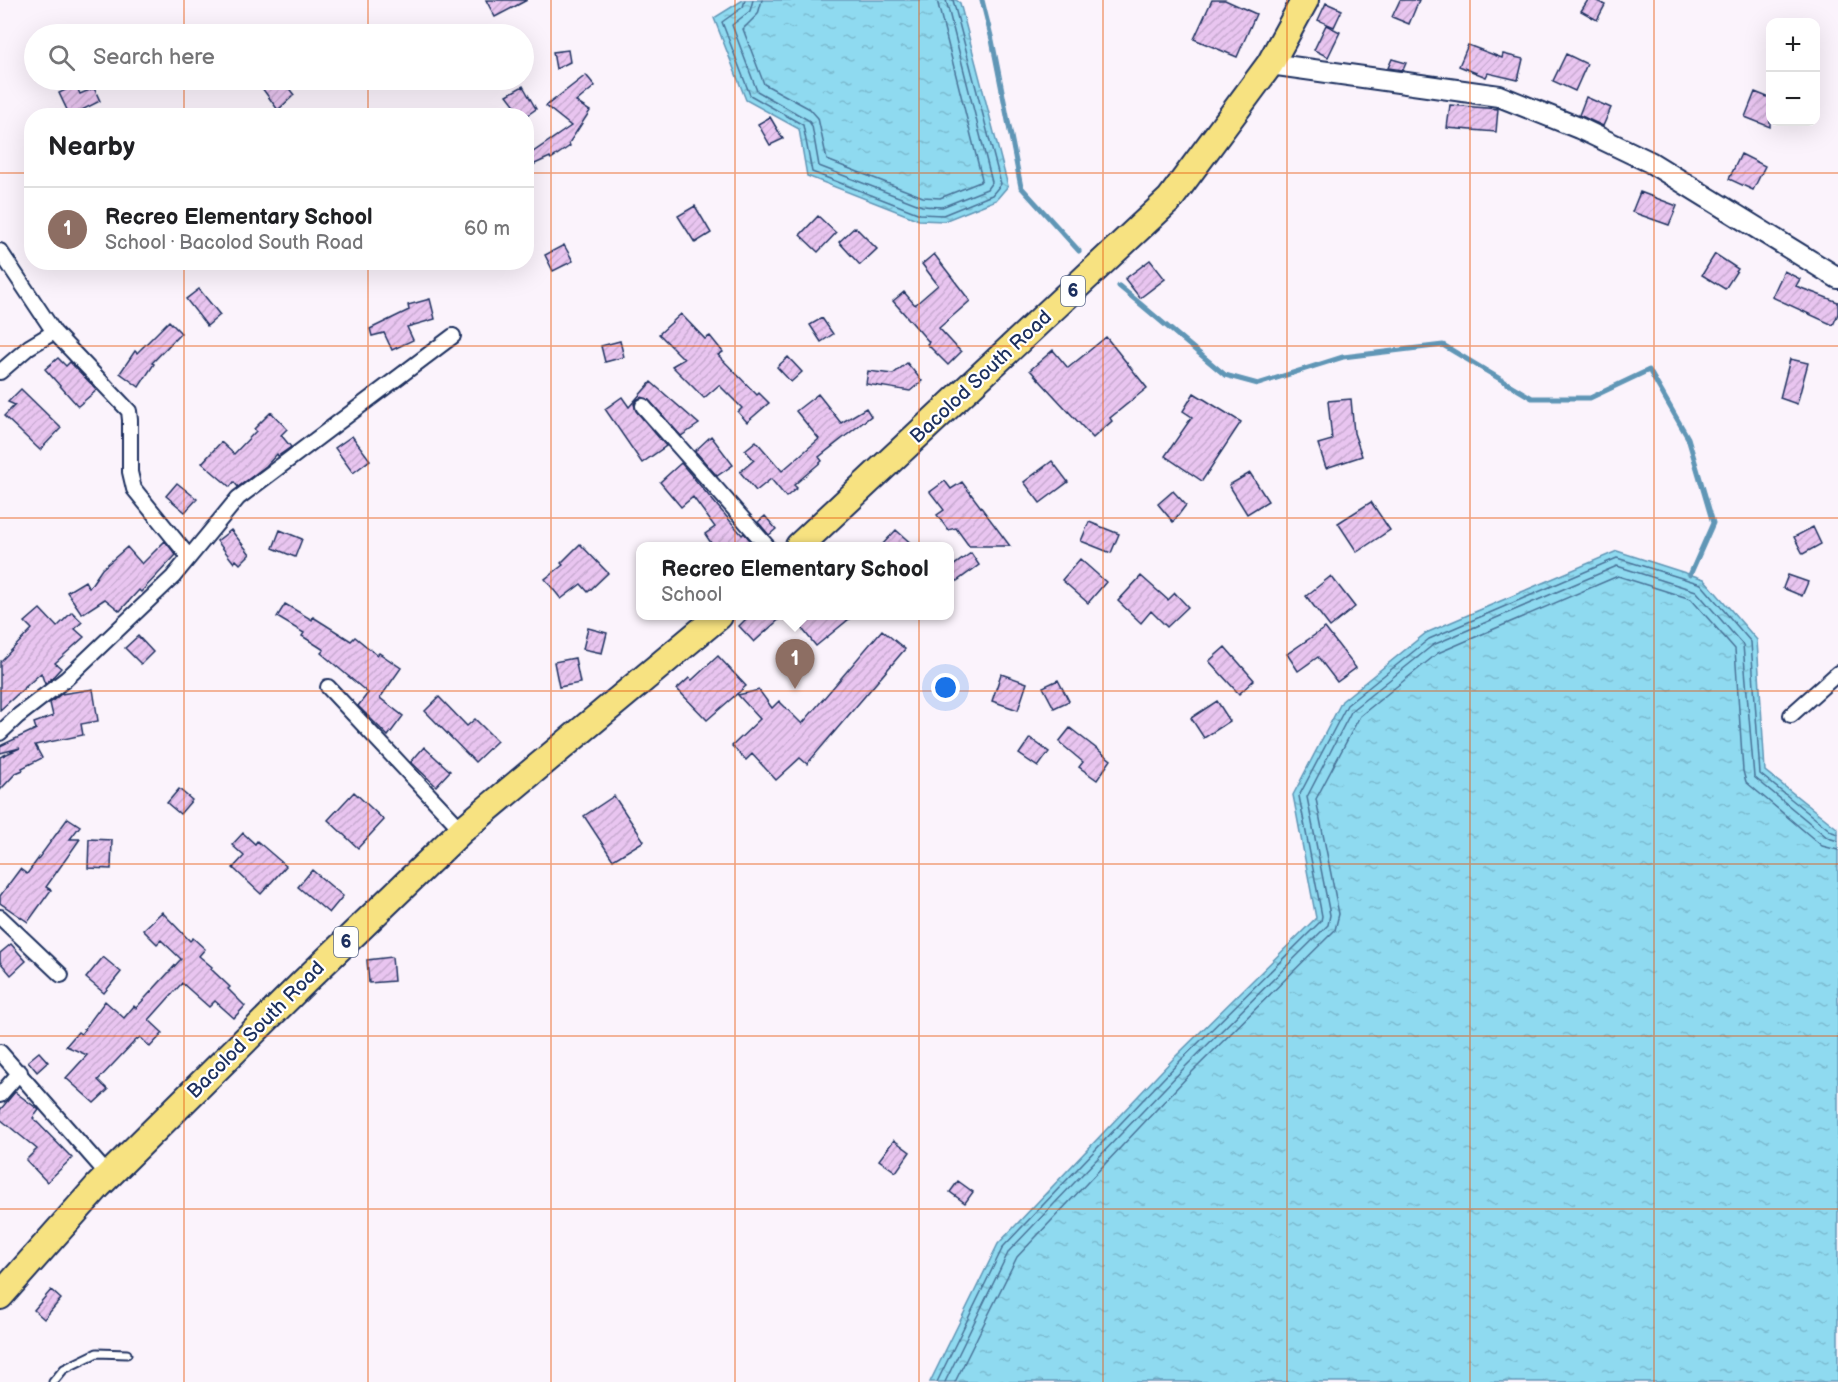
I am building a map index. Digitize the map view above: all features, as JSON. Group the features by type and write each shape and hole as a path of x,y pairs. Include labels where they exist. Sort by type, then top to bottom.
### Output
{"highway":[{"name":"Bacolod South Road","path":"803,542 1170,199 1270,64 1305,0"},
{"name":"Bacolod South Road","path":"0,1296 109,1176 305,981 462,830 713,620"}],"street":[{"path":"1270,64 1499,96 1579,128 1650,162 1838,278"},
{"path":"0,251 54,332 129,411 130,472 134,489 189,557"},
{"path":"0,372 29,347 54,332"},
{"path":"0,733 66,679 173,577 238,498 453,336"},
{"path":"643,405 763,542"},
{"path":"1791,715 1838,673"},
{"path":"328,687 462,830"},
{"path":"0,917 61,975"},
{"path":"0,1052 20,1072 109,1176"},
{"path":"0,1095 20,1072"}],"lane":[{"path":"53,1382 64,1369 97,1353 127,1354"}],"water":[{"path":"743,0 956,0 960,3 1008,186 996,200 944,221 919,220 807,176 799,129 746,100 714,18"},
{"path":"1617,551 1704,579 1757,640 1765,771 1838,829 1838,1382 930,1382 998,1244 1175,1057 1316,918 1293,795 1342,701 1426,633"}],"building":[{"path":"486,0 527,0 495,17"},
{"path":"1212,0 1225,0 1256,14 1237,57 1194,39"},
{"path":"1400,0 1419,0 1409,24 1392,17"},
{"path":"1588,0 1595,0 1605,5 1597,20 1581,11"},
{"path":"1326,3 1342,10 1334,27 1318,20"},
{"path":"1326,25 1340,32 1328,57 1314,50"},
{"path":"1468,45 1502,58 1503,54 1523,59 1518,80 1488,73 1486,77 1459,66"},
{"path":"568,50 570,62 556,69 553,52"},
{"path":"1566,54 1587,64 1575,91 1553,81"},
{"path":"1392,59 1406,63 1403,70 1388,68"},
{"path":"586,75 595,86 576,102 590,111 569,143 570,146 551,159 550,157 534,164 534,151 571,126 546,106"},
{"path":"65,90 78,90 80,94 95,90 100,101 86,108 66,108 59,93"},
{"path":"263,90 290,90 294,95 280,108 277,108"},
{"path":"516,90 525,90 536,109 517,108 507,95"},
{"path":"1755,92 1766,96 1766,125 1745,117"},
{"path":"1586,97 1611,108 1603,126 1579,115"},
{"path":"1450,105 1498,109 1496,132 1447,128"},
{"path":"770,117 783,139 770,145 758,124"},
{"path":"1741,154 1765,166 1753,190 1729,179"},
{"path":"1640,192 1677,206 1669,225 1632,212"},
{"path":"695,206 711,233 695,243 678,216"},
{"path":"818,216 836,233 818,252 800,235"},
{"path":"855,227 877,249 860,265 839,242"},
{"path":"564,245 573,261 553,271 545,255"},
{"path":"934,254 970,301 939,328 961,352 948,365 927,344 929,342 893,301 904,292 915,305 938,285 922,264"},
{"path":"1715,254 1738,269 1725,289 1702,275"},
{"path":"1150,260 1165,279 1140,298 1125,279"},
{"path":"1784,271 1800,279 1796,286 1838,302 1838,314 1833,325 1772,297"},
{"path":"199,289 220,315 207,326 186,299"},
{"path":"430,299 435,319 407,327 413,340 392,350 384,333 372,336 370,329 409,310 408,305"},
{"path":"681,314 705,339 710,336 723,352 718,355 757,395 759,393 769,403 747,422 738,412 742,408 719,385 704,398 672,366 684,359 659,334"},
{"path":"822,318 833,334 821,342 810,325"},
{"path":"169,321 181,333 152,363 154,364 139,387 120,373 135,351 137,353"},
{"path":"1106,337 1147,388 1110,418 1112,421 1093,438 1030,370 1053,350 1068,368"},
{"path":"620,341 624,357 605,362 601,346"},
{"path":"788,357 802,372 791,382 777,367"},
{"path":"58,358 66,366 70,362 97,390 78,406 45,369"},
{"path":"1790,359 1808,363 1797,404 1780,398"},
{"path":"907,363 922,381 910,391 866,384 868,371 893,374"},
{"path":"651,382 699,424 681,436 649,400 642,397 638,399 634,404 636,411 666,446 642,463 605,409 622,397 629,407"},
{"path":"21,389 61,428 40,450 4,416 15,405 8,402"},
{"path":"1194,393 1241,422 1202,481 1165,456 1192,417 1183,411"},
{"path":"818,394 841,423 866,408 871,416 819,457 822,461 794,485 797,488 786,497 771,479 756,491 740,472 754,460 745,450 756,441 782,471 819,439 796,411"},
{"path":"1351,399 1354,433 1362,456 1326,468 1318,444 1332,440 1328,401"},
{"path":"271,412 287,429 281,435 291,447 278,456 277,454 266,466 238,487 234,482 230,487 202,463 221,442 234,454"},
{"path":"352,436 370,460 353,473 335,448"},
{"path":"711,436 733,465 717,476 695,451"},
{"path":"1052,461 1068,482 1040,503 1024,482"},
{"path":"681,463 742,535 744,533 752,542 710,542 705,534 715,527 693,497 681,507 660,482"},
{"path":"1250,473 1268,501 1247,514 1229,485"},
{"path":"945,481 951,489 962,482 1010,546 969,546 956,528 948,530 937,515 944,510 930,492"},
{"path":"177,483 197,499 185,512 166,496"},
{"path":"1173,491 1186,505 1173,522 1158,504"},
{"path":"1371,502 1390,530 1357,552 1338,523"},
{"path":"765,516 776,529 769,535 758,522"},
{"path":"1089,522 1119,534 1111,553 1081,541"},
{"path":"1813,527 1821,544 1803,554 1794,537"},
{"path":"231,530 250,554 240,564 236,560 234,563 217,541"},
{"path":"280,530 302,539 295,557 273,548"},
{"path":"896,530 910,542 885,542"},
{"path":"165,541 176,555 120,611 105,599 82,614 67,592 85,581 89,588 102,569 127,547 142,564"},
{"path":"580,544 608,573 588,592 581,584 561,599 545,579 563,565 561,563"},
{"path":"971,553 979,565 954,583 954,565"},
{"path":"1080,559 1106,582 1088,603 1062,580"},
{"path":"1788,575 1808,582 1802,596 1783,588"},
{"path":"1141,576 1168,600 1175,593 1188,607 1167,627 1151,611 1141,623 1118,601"},
{"path":"1331,576 1355,607 1330,627 1306,596"},
{"path":"285,604 312,620 313,617 351,641 355,637 377,655 379,653 401,668 380,698 403,716 388,736 358,706 368,693 321,653 324,650 302,636 304,633 277,617"},
{"path":"40,609 57,627 72,612 82,622 75,629 84,637 55,663 61,668 52,678 45,684 41,673 0,710 0,662 32,629 25,622"},
{"path":"745,620 778,620 754,642 739,626"},
{"path":"795,620 848,620 816,646"},
{"path":"588,628 607,633 602,653 583,649"},
{"path":"1325,628 1356,668 1337,682 1318,657 1298,671 1287,654"},
{"path":"882,630 905,649 807,764 800,758 776,780 752,754 746,760 732,746 760,719 738,695 759,690 772,708 779,701 802,724"},
{"path":"138,636 153,652 141,664 125,648"},
{"path":"1225,647 1254,680 1239,694 1209,661"},
{"path":"718,656 746,686 707,720 677,689 689,678 692,680"},
{"path":"575,658 580,683 559,687 554,662"},
{"path":"1001,674 1027,683 1018,710 992,701"},
{"path":"1058,680 1069,701 1054,708 1043,687"},
{"path":"93,689 98,721 81,724 83,735 35,745 42,758 22,768 23,770 16,773 0,790 0,757 20,748 0,753 0,746 36,729 34,723 53,716 50,703 61,694"},
{"path":"439,697 467,726 475,719 497,741 475,762 425,711"},
{"path":"1217,701 1230,721 1204,738 1191,718"},
{"path":"1070,728 1111,760 1097,780 1079,767 1083,762 1059,742"},
{"path":"1030,738 1049,752 1038,767 1019,754"},
{"path":"424,747 450,771 436,786 411,762"},
{"path":"179,789 192,800 180,814 167,803"},
{"path":"354,792 384,820 358,848 328,820"},
{"path":"614,796 644,841 613,860 584,816"},
{"path":"68,818 80,826 70,839 80,839 46,887 51,890 28,922 0,903 0,896 20,869 27,874"},
{"path":"243,833 255,844 257,841 286,866 261,894 233,868 244,856 232,845"},
{"path":"89,839 112,840 111,869 88,868"},
{"path":"312,870 343,896 329,913 298,887"},
{"path":"162,912 190,941 193,938 205,949 199,956 212,967 211,969 230,987 228,989 245,1006 234,1018 215,1001 209,1007 182,983 149,1020 163,1033 150,1047 140,1037 134,1042 98,1080 108,1090 94,1103 66,1078 87,1055 66,1046 78,1032 81,1034 105,1001 124,1018 181,959 161,940 157,944 143,930"},
{"path":"11,944 26,961 11,975 0,962 0,953"},
{"path":"103,957 121,972 104,993 86,978"},
{"path":"392,957 394,981 369,983 367,960"},
{"path":"39,1052 48,1062 37,1072 28,1061"},
{"path":"15,1092 39,1110 33,1118 72,1158 47,1182 26,1160 37,1149 0,1119 0,1110"},
{"path":"894,1140 910,1152 896,1172 879,1160"},
{"path":"958,1181 973,1192 965,1203 950,1192"},
{"path":"51,1290 61,1299 44,1319 34,1310"}],"waterway":[{"path":"982,0 1021,187 1079,251"},
{"path":"1119,286 1225,375 1258,384 1343,357 1443,345 1532,398 1590,398 1649,370 1688,438 1713,523 1690,575"}],"place":[{"name":"Recreo Elementary School","path":"795,689"}]}
